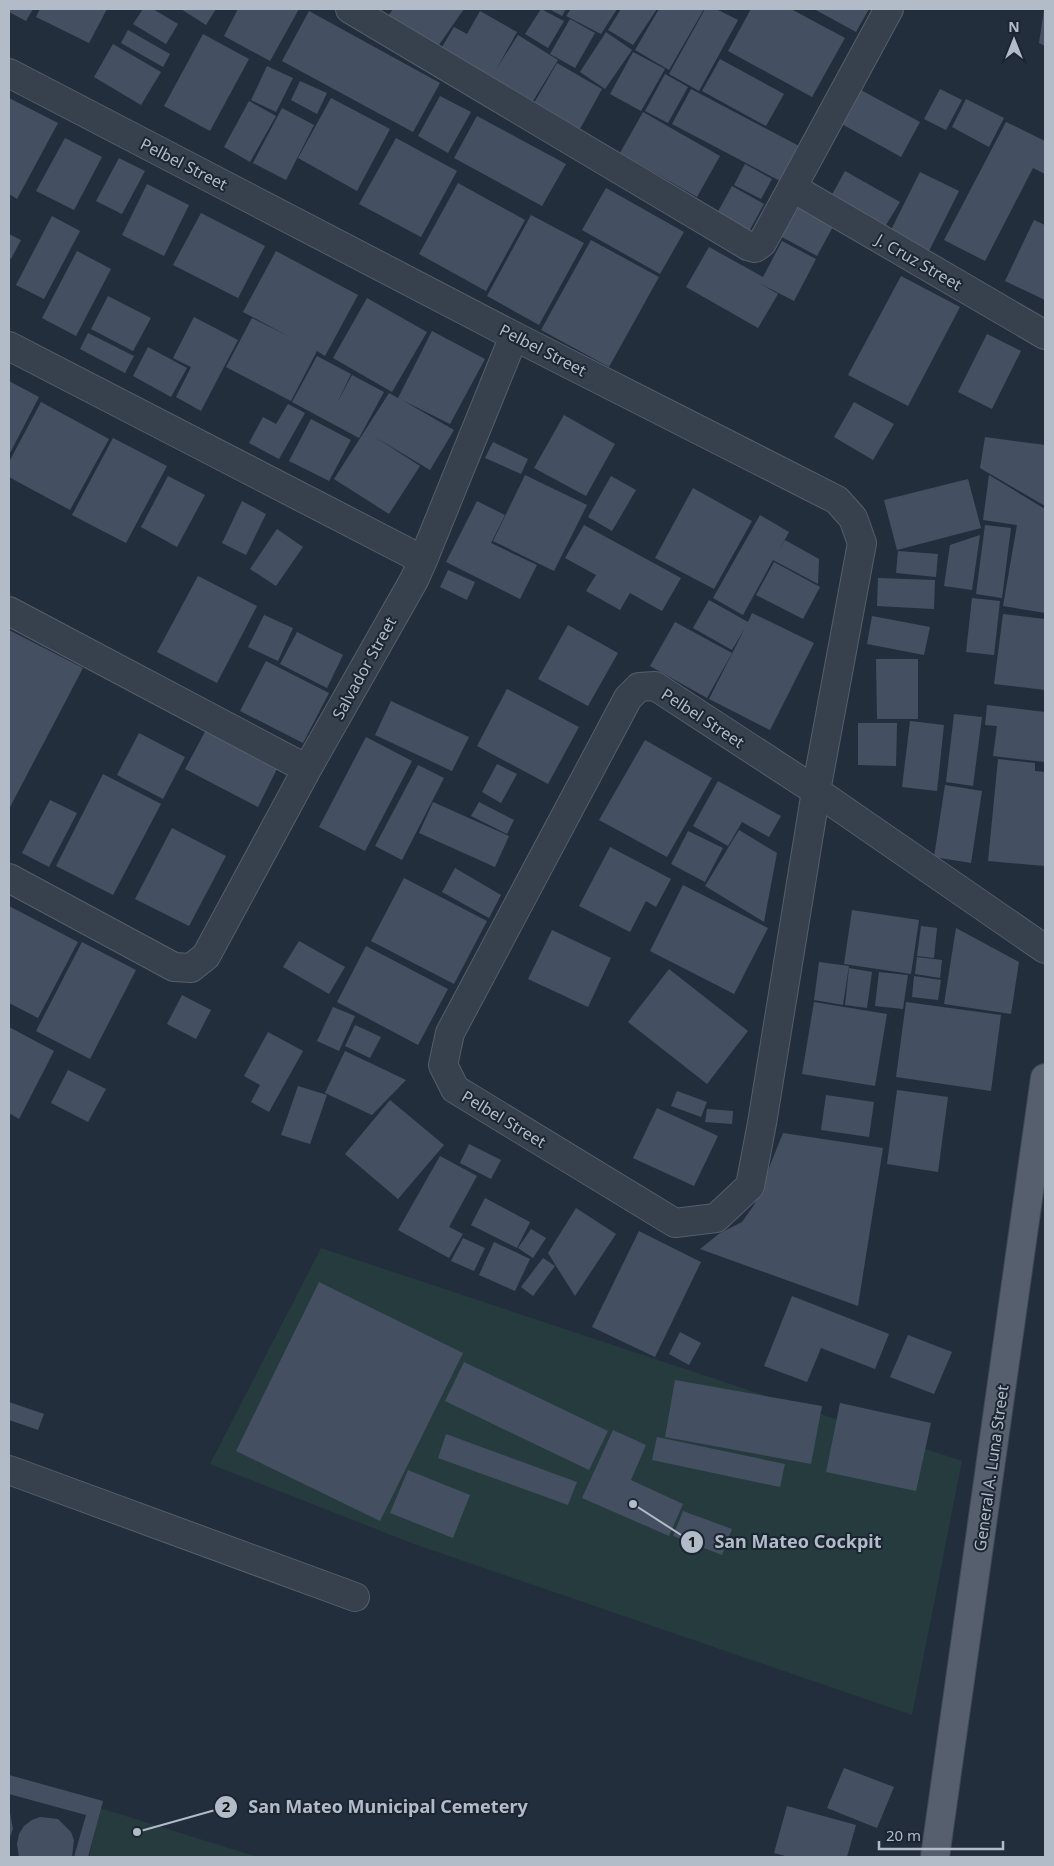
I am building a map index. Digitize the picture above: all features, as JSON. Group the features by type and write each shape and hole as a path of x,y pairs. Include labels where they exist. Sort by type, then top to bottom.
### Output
{"main road":[{"name":"General A. Luna Street","path":"936,1857 1045,1078"}],"street":[{"path":"350,9 748,246 755,248 762,243 793,188 889,9"},
{"name":"Pelbel Street","path":"9,73 514,336 837,500 853,518 862,543 816,791 750,1186 716,1218 675,1223 455,1089 443,1065 450,1034 628,698 639,687 655,686 816,791 1045,949"},
{"name":"J. Cruz Street","path":"793,188 1045,336"},
{"name":"Salvador Street","path":"9,878 174,967 191,968 206,956 423,560 514,336"},
{"path":"9,346 423,560"},
{"path":"9,612 307,769"},
{"path":"9,1470 356,1596"}],"green space":[{"path":"321,1248 962,1461 912,1715 414,1544 210,1464"},
{"path":"100,1808 258,1857 89,1857"}],"building":[{"path":"9,9 33,9 26,21 9,12"},
{"path":"40,9 107,9 89,43 36,17"},
{"path":"143,9 153,9 178,24 166,44 133,24"},
{"path":"181,9 216,9 206,25"},
{"path":"238,9 299,9 270,61 224,36"},
{"path":"393,9 464,9 434,52 386,19"},
{"path":"541,9 564,21 548,48 525,34"},
{"path":"549,9 566,9 562,16"},
{"path":"571,9 617,9 601,34 566,16"},
{"path":"621,9 657,9 633,45 608,30"},
{"path":"659,9 704,9 669,70 635,50"},
{"path":"705,9 716,9 738,20 699,91 669,74"},
{"path":"751,9 791,9 845,38 812,97 728,51"},
{"path":"814,9 869,9 856,32"},
{"path":"1045,9 1045,46 1039,43"},
{"path":"309,11 440,83 413,132 282,61"},
{"path":"480,11 517,32 497,68 518,35 558,60 530,106 439,52 454,27 467,34"},
{"path":"570,19 595,33 575,68 550,54"},
{"path":"128,30 170,54 163,67 121,43"},
{"path":"606,32 632,50 605,89 580,72"},
{"path":"203,34 249,59 210,131 164,106"},
{"path":"113,44 161,72 141,105 94,77"},
{"path":"633,52 665,69 641,111 610,94"},
{"path":"720,59 784,94 766,126 702,91"},
{"path":"557,63 602,89 580,129 534,103"},
{"path":"267,66 293,78 276,112 251,100"},
{"path":"665,74 688,87 668,123 645,111"},
{"path":"300,81 327,93 317,114 291,100"},
{"path":"691,89 801,147 782,182 672,124"},
{"path":"859,89 920,122 901,157 840,123"},
{"path":"940,89 962,100 946,130 924,119"},
{"path":"440,96 471,112 448,153 418,136"},
{"path":"9,98 58,123 17,199 9,194"},
{"path":"331,98 390,129 357,191 298,158"},
{"path":"966,99 1004,118 989,147 952,127"},
{"path":"249,101 276,116 250,162 224,147"},
{"path":"282,108 314,125 286,180 253,163"},
{"path":"643,112 720,156 697,197 620,153"},
{"path":"477,116 566,164 542,206 454,158"},
{"path":"1006,122 1045,141 1045,174 1033,168 985,261 944,240"},
{"path":"65,138 102,157 74,210 36,191"},
{"path":"396,138 457,171 421,237 359,204"},
{"path":"119,158 145,171 122,214 96,201"},
{"path":"745,164 772,179 761,199 734,185"},
{"path":"845,171 900,202 883,230 829,200"},
{"path":"920,172 959,191 929,251 890,232"},
{"path":"458,183 525,220 486,291 419,254"},
{"path":"147,184 189,205 164,256 122,235"},
{"path":"732,186 764,204 747,235 715,217"},
{"path":"606,188 684,232 660,274 582,230"},
{"path":"798,203 835,223 817,256 780,236"},
{"path":"201,213 265,246 238,298 173,265"},
{"path":"531,215 584,243 539,325 487,296"},
{"path":"52,216 80,231 44,299 16,285"},
{"path":"1034,220 1045,225 1045,300 1005,281"},
{"path":"9,234 21,240 11,259 9,258"},
{"path":"591,240 659,277 609,367 541,330"},
{"path":"782,241 816,259 794,301 759,283 778,294 758,328 686,287 709,247 763,277"},
{"path":"77,251 111,269 76,336 42,318"},
{"path":"276,251 358,295 325,356 317,351 291,401 226,367 252,318 290,337 243,312"},
{"path":"901,276 960,307 908,406 848,375"},
{"path":"108,296 151,318 133,351 91,329"},
{"path":"367,298 427,332 392,392 333,358"},
{"path":"194,317 238,340 201,411 176,397 191,367 173,358"},
{"path":"432,331 485,359 450,424 402,400 454,430 430,470 375,437 420,466 389,514 334,479 389,393 398,398"},
{"path":"88,333 134,356 125,373 80,349"},
{"path":"987,334 1021,351 992,409 958,392"},
{"path":"148,347 187,368 171,397 133,376"},
{"path":"317,356 351,374 337,403 352,375 384,392 359,438 292,402"},
{"path":"9,381 39,397 9,455"},
{"path":"41,402 109,439 70,510 9,477 9,462"},
{"path":"854,402 894,424 873,460 834,437"},
{"path":"288,404 305,413 279,459 249,443 263,417 276,424"},
{"path":"564,415 615,444 586,496 534,468"},
{"path":"311,419 351,440 329,481 289,461"},
{"path":"985,437 1045,445 1045,506 980,468"},
{"path":"113,438 167,466 126,543 72,515"},
{"path":"493,442 528,459 521,474 485,458"},
{"path":"525,475 587,505 554,571 493,541"},
{"path":"989,475 1045,509 1045,613 1003,606 1017,525 983,520"},
{"path":"168,476 205,495 177,547 141,527"},
{"path":"611,476 636,490 612,531 588,517"},
{"path":"968,479 981,528 897,550 884,500"},
{"path":"693,488 752,521 714,589 655,558"},
{"path":"242,501 266,514 246,555 222,543"},
{"path":"477,501 505,515 491,543 537,565 520,599 446,562"},
{"path":"760,515 789,532 779,550 785,540 819,559 818,584 773,560 743,615 713,598"},
{"path":"584,525 681,578 662,611 630,593 620,610 586,591 596,575 565,558"},
{"path":"985,525 1011,528 1002,598 976,594"},
{"path":"277,529 303,547 276,586 250,569"},
{"path":"980,535 972,590 944,586 950,545"},
{"path":"898,551 938,554 936,577 896,573"},
{"path":"774,562 820,587 803,619 756,595"},
{"path":"448,570 475,582 467,600 440,587"},
{"path":"198,576 257,606 217,683 157,652"},
{"path":"878,578 935,580 934,609 877,606"},
{"path":"972,598 1000,601 994,655 966,652"},
{"path":"709,600 748,622 752,613 814,643 770,730 709,699 745,628 732,650 693,628"},
{"path":"1003,614 1045,619 1045,690 994,684"},
{"path":"264,615 293,628 278,661 248,647"},
{"path":"872,616 930,627 924,655 867,644"},
{"path":"675,622 732,653 707,698 650,666"},
{"path":"568,625 618,653 588,706 538,679"},
{"path":"9,630 83,668 9,809"},
{"path":"297,632 343,655 327,688 280,664"},
{"path":"876,659 918,659 918,719 877,719"},
{"path":"266,661 329,693 303,743 240,711"},
{"path":"507,689 579,727 548,784 477,746"},
{"path":"391,701 469,737 452,771 375,735"},
{"path":"987,705 1045,712 1045,762 993,756 997,726 985,725"},
{"path":"954,714 982,717 973,786 946,782"},
{"path":"910,721 944,725 937,791 902,787"},
{"path":"858,723 897,723 896,766 858,765"},
{"path":"207,728 279,765 258,807 185,769"},
{"path":"139,733 185,757 163,799 117,775"},
{"path":"366,737 412,761 365,851 319,827"},
{"path":"645,740 712,778 667,857 599,820"},
{"path":"998,759 1035,763 1035,771 1045,772 1045,866 988,861"},
{"path":"497,764 517,774 501,803 482,792"},
{"path":"418,765 444,778 402,860 375,846"},
{"path":"103,774 161,804 113,895 56,866"},
{"path":"718,781 781,816 769,837 742,822 728,846 693,826"},
{"path":"945,785 982,791 971,863 934,857"},
{"path":"50,800 77,813 49,867 22,853"},
{"path":"433,802 509,836 495,867 419,833"},
{"path":"479,802 514,820 507,834 471,816"},
{"path":"172,828 226,856 189,926 135,899"},
{"path":"739,830 777,853 764,922 705,886"},
{"path":"688,831 723,848 705,882 671,864"},
{"path":"610,847 671,879 656,907 646,901 630,932 579,906"},
{"path":"455,868 501,895 489,918 442,892"},
{"path":"404,878 487,921 454,984 371,941"},
{"path":"683,885 768,928 734,994 650,951"},
{"path":"9,906 78,942 38,1018 9,1003"},
{"path":"852,910 919,920 911,974 844,964"},
{"path":"921,926 937,928 934,958 917,956"},
{"path":"956,928 1019,962 1011,1014 944,1004"},
{"path":"552,930 611,958 588,1007 528,979"},
{"path":"299,941 345,967 329,994 283,967"},
{"path":"82,942 136,970 90,1059 36,1031"},
{"path":"366,946 448,989 418,1045 337,1002"},
{"path":"917,957 942,960 940,978 915,974"},
{"path":"819,962 849,966 843,1005 814,1000"},
{"path":"849,968 872,972 867,1008 845,1005"},
{"path":"669,969 748,1031 707,1084 628,1022"},
{"path":"879,972 908,975 903,1009 875,1006"},
{"path":"914,976 941,980 938,1000 912,997"},
{"path":"182,995 211,1010 196,1039 167,1024"},
{"path":"814,1002 887,1014 875,1086 802,1074"},
{"path":"906,1002 1001,1015 991,1091 896,1077"},
{"path":"333,1007 355,1016 339,1051 317,1041"},
{"path":"355,1025 381,1037 370,1058 345,1046"},
{"path":"9,1027 54,1051 19,1119 9,1113"},
{"path":"268,1032 303,1051 269,1112 251,1102 260,1085 244,1076"},
{"path":"345,1051 406,1080 372,1115 325,1093"},
{"path":"68,1070 106,1089 88,1122 51,1103"},
{"path":"298,1086 327,1095 310,1144 281,1135"},
{"path":"897,1090 948,1097 938,1172 887,1164"},
{"path":"677,1091 707,1102 701,1117 671,1106"},
{"path":"826,1095 874,1102 869,1137 821,1130"},
{"path":"390,1100 444,1145 398,1199 345,1154"},
{"path":"657,1108 718,1136 694,1186 633,1158"},
{"path":"707,1109 733,1111 732,1124 705,1122"},
{"path":"783,1133 883,1148 858,1306 700,1249 720,1233 742,1222 754,1205"},
{"path":"469,1144 501,1160 491,1179 460,1163"},
{"path":"440,1156 477,1176 449,1227 463,1234 449,1258 398,1230"},
{"path":"485,1198 530,1222 517,1248 471,1225"},
{"path":"576,1208 616,1234 575,1296 548,1253"},
{"path":"531,1229 546,1238 533,1258 518,1248"},
{"path":"639,1231 701,1262 655,1357 592,1327"},
{"path":"463,1238 485,1248 474,1271 451,1261"},
{"path":"494,1242 530,1259 515,1291 479,1275"},
{"path":"543,1258 555,1266 533,1296 521,1287"},
{"path":"319,1282 463,1353 380,1521 236,1451"},
{"path":"792,1296 889,1334 875,1369 821,1348 807,1382 764,1366"},
{"path":"680,1332 701,1343 689,1365 669,1354"},
{"path":"908,1335 952,1352 934,1394 890,1377"},
{"path":"464,1362 608,1431 589,1470 445,1401"},
{"path":"675,1380 822,1406 811,1464 665,1437"},
{"path":"9,1402 44,1414 38,1430 9,1420"},
{"path":"840,1403 931,1423 916,1491 826,1472"},
{"path":"613,1430 646,1445 631,1480 683,1504 669,1536 582,1498"},
{"path":"446,1434 577,1482 568,1505 438,1458"},
{"path":"657,1437 785,1464 780,1487 652,1460"},
{"path":"408,1470 470,1495 453,1538 390,1513"},
{"path":"683,1511 732,1529 722,1555 673,1536"},
{"path":"844,1768 894,1787 877,1828 827,1808"},
{"path":"9,1775 103,1801 88,1857 74,1857 86,1815 9,1794"},
{"path":"787,1806 856,1825 847,1857 789,1857 774,1853"},
{"path":"9,1808 13,1829 9,1840"},
{"path":"40,1817 58,1819 71,1832 74,1840 72,1857 19,1857 17,1844 19,1834 24,1826"}],"place":[{"name":"San Mateo Cockpit","path":"633,1504"},
{"name":"San Mateo Municipal Cemetery","path":"137,1832"}]}
